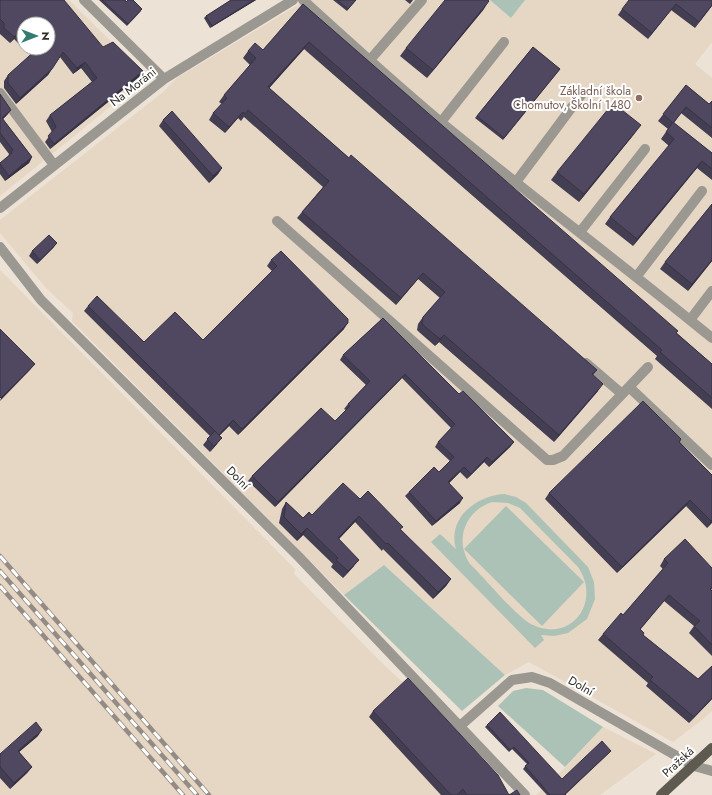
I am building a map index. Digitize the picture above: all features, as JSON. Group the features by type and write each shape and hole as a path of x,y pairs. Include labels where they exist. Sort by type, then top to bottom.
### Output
{"main road":[{"name":"Pražská","path":"661,795 712,748"}],"street":[{"path":"84,0 164,78"},
{"name":"Na Moráni","path":"0,208 164,78 293,0"},
{"path":"303,0 369,60 441,122 637,276 712,338"},
{"path":"369,60 422,0"},
{"path":"441,122 504,42"},
{"path":"0,93 54,166"},
{"path":"516,182 581,95"},
{"path":"580,232 645,149"},
{"path":"637,276 702,191"},
{"path":"277,221 547,460 553,460 563,456 648,367"},
{"name":"Dolní","path":"0,247 41,300 299,557 525,795"},
{"path":"690,320 712,291"},
{"path":"580,358 626,391 712,465"},
{"name":"Dolní","path":"460,726 512,680 532,677 550,683 694,766 712,771"}],"shaded area":[{"path":"0,0 69,0 147,77 0,196"},
{"path":"306,0 490,0 511,18 525,0 712,0 712,42 695,64 712,78 712,711 673,742 529,662 505,675 384,565 344,595 72,321 73,313 46,288 0,233 0,220 162,93 177,78"},
{"path":"0,270 295,569 294,574 383,664 445,721 466,795 0,795"},
{"path":"603,727 656,754 600,795 536,795 566,767"}],"green space":[{"path":"490,0 525,0 511,18"},
{"path":"504,494 516,497 526,503 588,567 594,582 595,599 587,619 568,633 554,636 541,635 544,640 535,648 431,542 440,534 456,549 454,538 460,519 474,504 483,499","holes":["492,502 508,503 520,508 578,567 585,580 586,593 584,605 579,616 570,624 559,628 547,629 533,625 526,621 470,564 465,555 463,536 469,519 483,506"]},
{"path":"506,506 584,582 542,626 464,549"},
{"path":"384,565 505,675 462,711 344,595"},
{"path":"526,688 543,690 603,727 565,767 498,706 513,691"}],"building":[{"path":"0,0 64,0 103,47 113,42 143,71 54,144 48,136 56,127 50,115 97,78 85,62 77,68 63,52 52,69 20,98 8,83 8,75 29,56 56,56 56,16 16,16 16,36 14,37 4,28 4,23 0,19"},
{"path":"102,0 125,0 126,2 128,0 133,0 142,9 128,24"},
{"path":"231,0 254,0 212,26 206,16"},
{"path":"337,0 356,0 348,9"},
{"path":"445,0 489,1 433,70 406,48"},
{"path":"629,0 712,0 712,5 699,22 676,4 652,33 622,9"},
{"path":"303,4 678,331 676,333 712,364 712,398 660,352 662,350 309,42 268,87 349,158 351,155 597,370 592,374 603,384 559,435 444,335 440,339 423,325 423,317 445,292 423,273 401,298 302,212 329,181 248,110 245,114 243,112 229,127 213,113 227,98 224,95 256,58 248,51 255,43 263,50"},
{"path":"533,47 560,69 504,138 477,116"},
{"path":"686,85 709,104 712,101 712,128 686,107 673,123 663,114"},
{"path":"0,94 11,110 2,118 32,157 9,176 0,164 12,153 11,151 13,150 0,133"},
{"path":"613,103 641,125 584,194 557,172"},
{"path":"172,111 222,168 213,176 163,120"},
{"path":"673,122 712,153 712,169 702,161 637,239 610,217 674,139 666,132"},
{"path":"712,204 712,260 692,284 665,262"},
{"path":"49,235 57,243 40,260 32,251"},
{"path":"281,251 348,319 348,323 242,429 233,420 219,435 88,306 97,296 144,342 175,312 203,340 277,266 271,260"},
{"path":"383,318 459,394 463,391 514,442 492,462 487,457 471,474 464,467 448,482 463,498 436,521 409,492 434,467 439,472 454,457 438,442 455,424 405,374 278,502 252,476 321,408 335,421 350,406 348,404 370,381 343,355"},
{"path":"0,329 35,364 1,398 0,397"},
{"path":"643,401 681,439 679,442 712,475 712,520 711,521 690,500 622,567 549,493"},
{"path":"215,431 222,438 214,446 207,439"},
{"path":"343,483 360,499 368,491 403,527 400,529 451,579 438,592 388,543 386,544 359,516 338,538 359,560 348,571 336,560 338,558 307,528 301,534 284,517 286,502 303,518 309,512 312,515"},
{"path":"685,539 712,568 712,587 710,589 712,591 712,645 694,626 700,621 669,595 640,629 644,633 643,635 698,679 712,666 712,698 694,717 650,680 653,677 603,634 621,613 623,615 668,563 664,559"},
{"path":"408,678 498,775 509,795 467,795 463,789 457,795 451,795 373,711"},
{"path":"500,712 562,779 602,741 611,751 565,794 566,795 550,795 525,766 529,763 514,747 510,750 487,725"},
{"path":"36,722 42,730 18,751 32,767 14,783 0,767 0,754"},
{"path":"517,790 520,795 509,795"}],"railway":[{"path":"0,556 209,795"},
{"path":"0,571 197,795"},
{"path":"0,586 183,795"}],"place":[{"name":"Základní škola Chomutov, Školní 1480","path":"639,98"}]}
